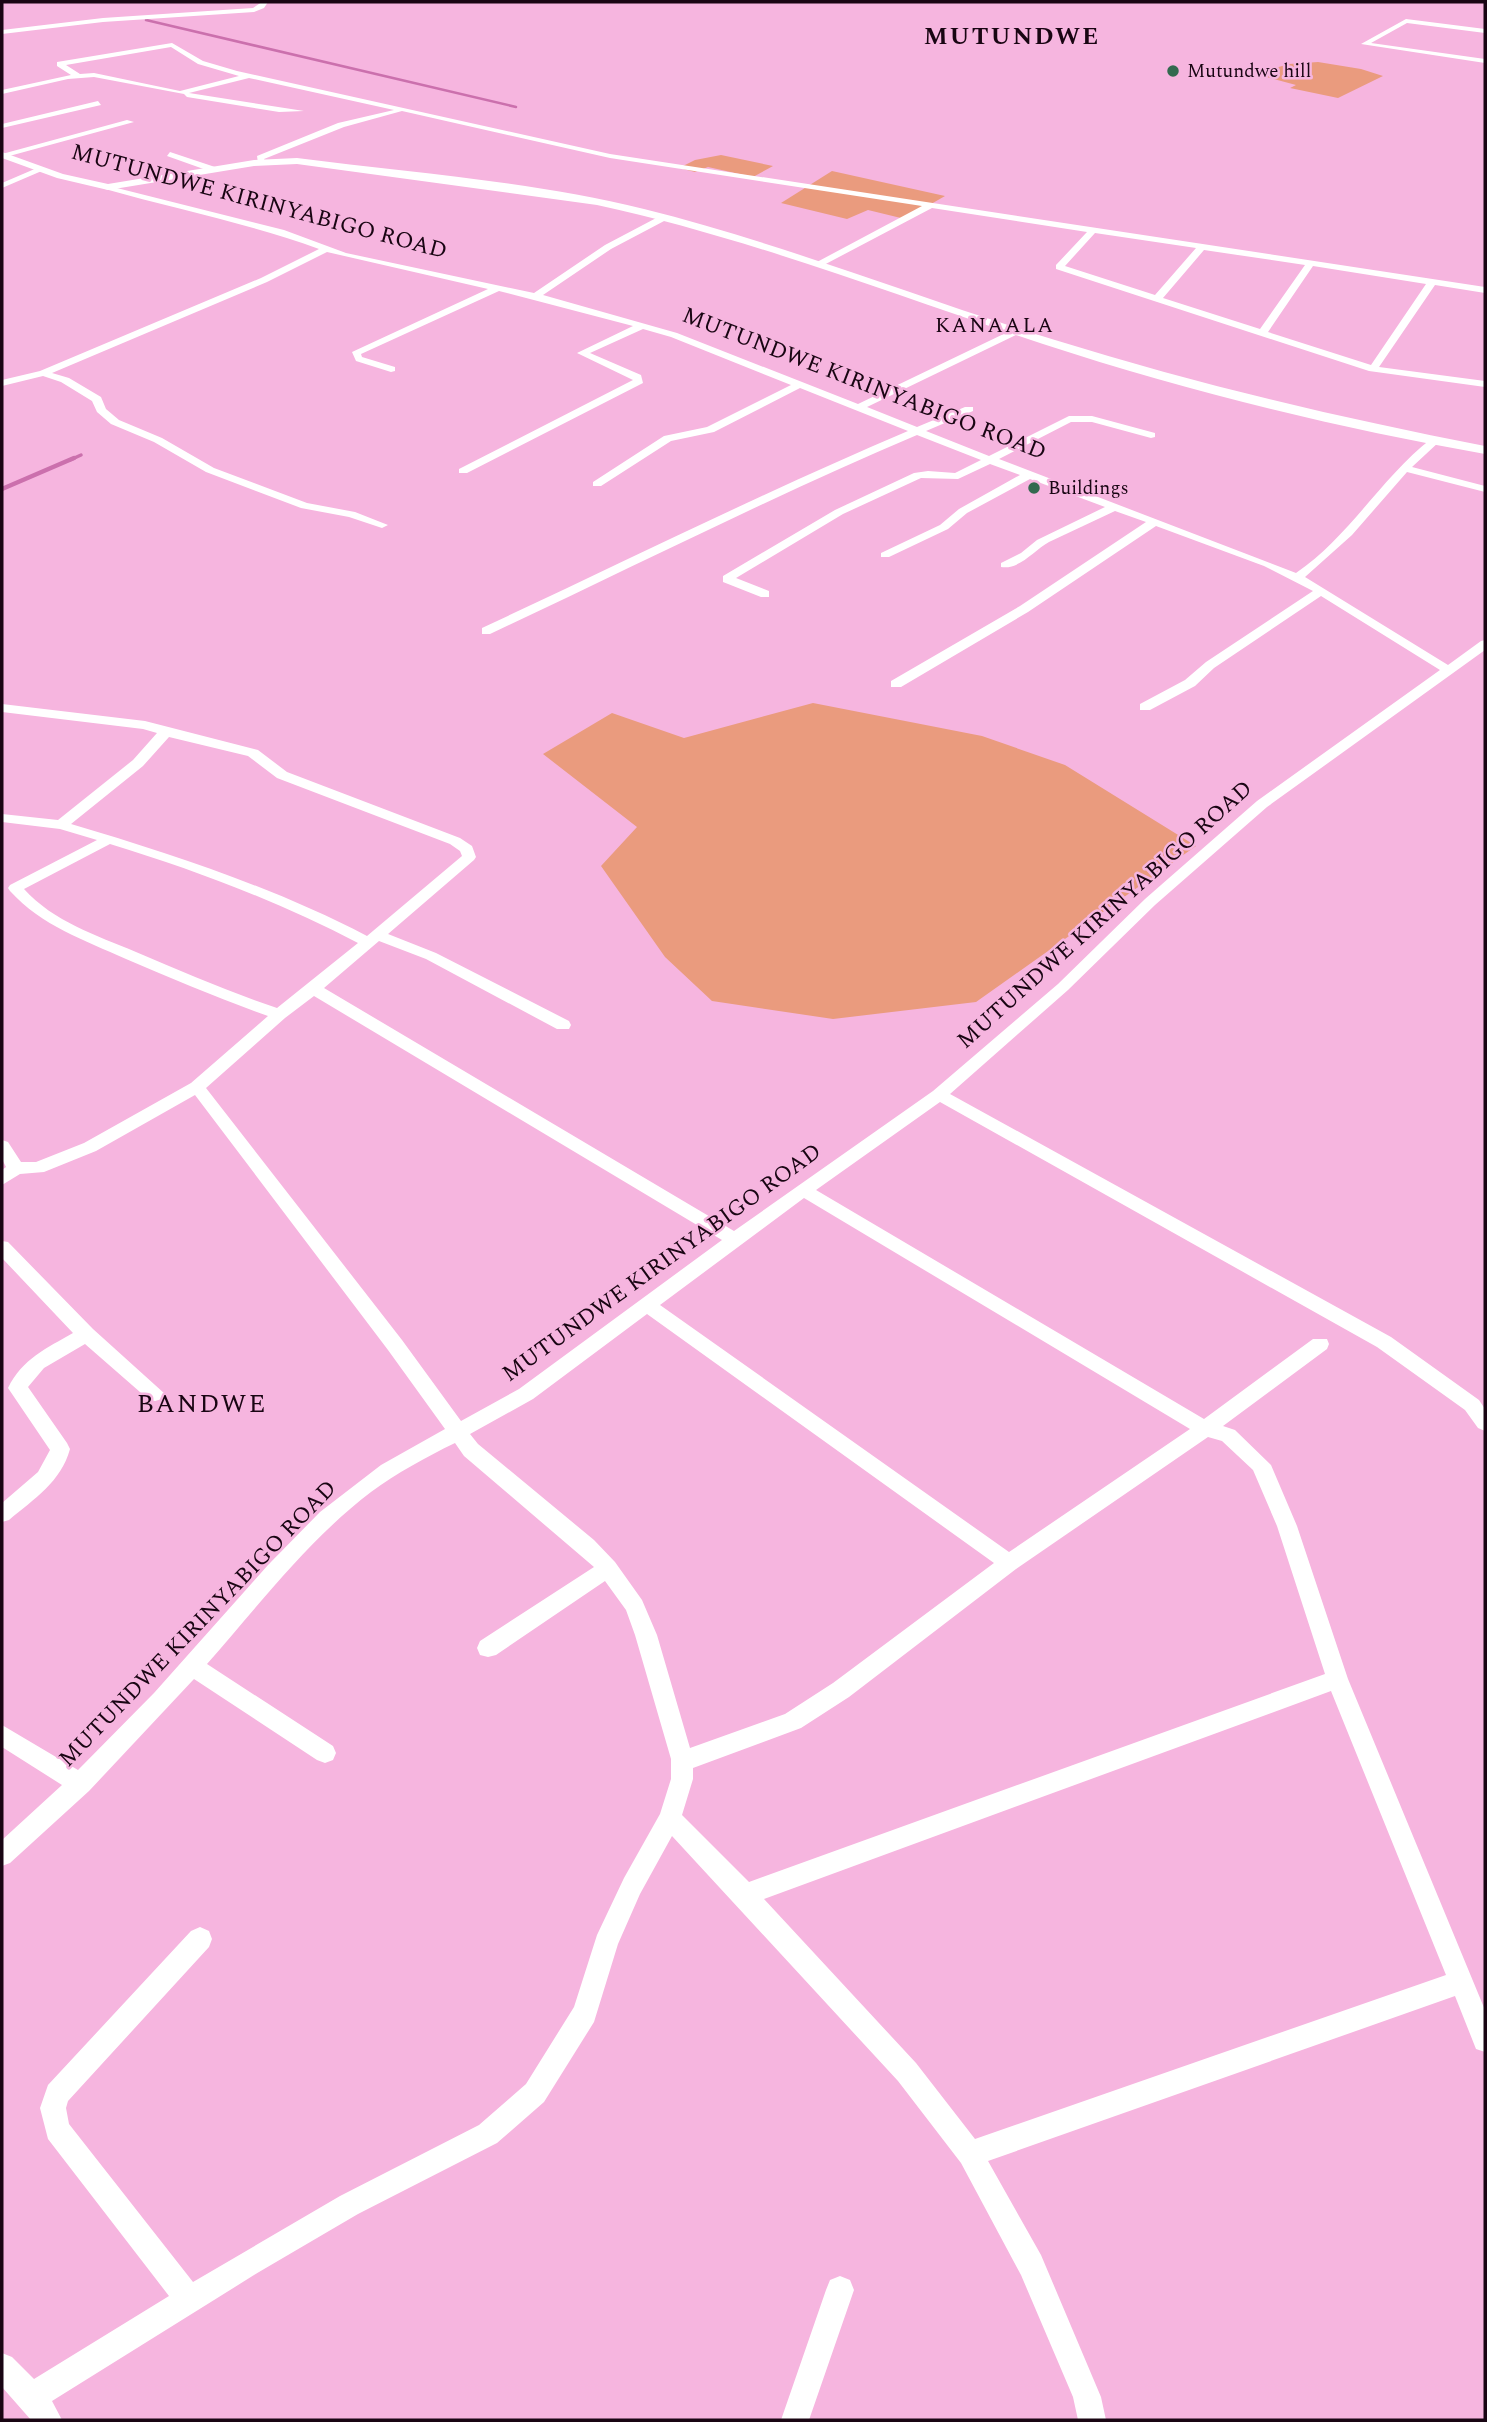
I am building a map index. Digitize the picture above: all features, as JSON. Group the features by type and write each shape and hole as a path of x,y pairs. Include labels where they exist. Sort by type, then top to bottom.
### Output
{"street":[{"path":"2,32 103,20 254,10 262,8 265,2"},
{"path":"1352,50 1406,21 1485,32"},
{"path":"1364,44 1485,61"},
{"path":"78,76 60,64 172,45 182,54 202,62 518,139 610,156 1485,290"},
{"path":"180,93 253,75"},
{"path":"2,93 78,76 103,76 180,93 279,110 300,111"},
{"path":"2,126 98,103"},
{"path":"262,163 260,158 341,125 402,110"},
{"path":"3,155 130,122"},
{"path":"170,153 215,170"},
{"name":"MUTUNDWE KIRINYABIGO ROAD","path":"2,1855 81,1784 250,1600 344,1503 384,1471 490,1416 526,1394 803,1190 939,1095 1063,987 1150,902 1262,804 1448,670 1297,577 800,384 642,326 536,296 326,249 281,232 40,170 3,155"},
{"path":"108,187 262,163 308,162 539,191 663,218 820,264 1017,331 1205,388 1347,423 1485,450"},
{"path":"2,186 40,170"},
{"path":"820,264 931,205"},
{"path":"536,296 608,247 663,218"},
{"path":"1093,230 1059,267 1373,369 1485,384"},
{"path":"1157,299 1202,247"},
{"path":"2,383 43,373 264,280 326,249"},
{"path":"1262,333 1311,264"},
{"path":"1373,369 1432,282"},
{"path":"391,369 359,359 357,352 497,288"},
{"path":"463,471 639,381 637,377 582,353 642,326"},
{"path":"859,407 1017,331"},
{"path":"43,373 65,380 97,398 101,410 115,422 158,440 210,470 305,506 351,514 382,526"},
{"path":"597,484 668,438 710,430 800,384"},
{"path":"486,631 816,474 969,409"},
{"path":"765,594 727,579 839,512 918,475 930,473 951,478 1078,417 1151,435"},
{"path":"1297,577 1348,533 1417,455 1436,441"},
{"path":"1405,468 1485,489"},
{"path":"885,555 944,527 963,511 1029,475"},
{"path":"1005,565 1025,555 1041,541 1115,507"},
{"path":"896,684 1024,609 1154,522"},
{"path":"1145,706 1190,683 1210,665 1321,591"},
{"path":"1448,670 1485,644"},
{"path":"2,708 145,725 253,753 282,775 433,831 467,849 469,857 314,989 279,1014 197,1087 90,1147 38,1168 9,1174 2,1146"},
{"path":"61,825 138,762 166,732"},
{"path":"2,818 61,825 177,860 328,922 431,956 563,1025"},
{"path":"108,839 15,888 28,904 77,933 223,996 279,1014"},
{"path":"314,989 735,1240"},
{"path":"32,2396 349,2205 488,2134 535,2093 585,2012 606,1943 632,1886 670,1818 682,1779 682,1759 635,1606 608,1568 587,1546 471,1450 387,1334 197,1087"},
{"path":"939,1095 1384,1342 1472,1405 1485,1423"},
{"path":"803,1190 1205,1429 1228,1435 1262,1465 1287,1526 1337,1679 1485,2040"},
{"path":"2,1247 86,1334 155,1394"},
{"path":"647,1305 968,1531 1009,1563"},
{"path":"2,1514 49,1474 58,1462 60,1449 18,1388 21,1379 34,1367 86,1334"},
{"path":"682,1759 699,1757 793,1721 841,1690 1009,1563 1205,1429 1320,1344"},
{"path":"488,1648 608,1568"},
{"path":"192,1666 325,1753"},
{"path":"745,1895 1337,1679"},
{"path":"2,1735 81,1784"},
{"path":"670,1818 745,1895 907,2072 971,2154 1031,2265 1087,2397 1092,2420"},
{"path":"189,2300 57,2130 53,2108 57,2094 200,1940"},
{"path":"971,2154 1460,1982"},
{"path":"794,2420 840,2290"},
{"path":"2,2367 32,2396 48,2420"}],"shaded area":[{"path":"1318,62 1361,69 1383,76 1338,98 1290,88 1296,85 1255,74 1289,64"},
{"path":"721,155 773,166 753,177 708,167 695,172 679,168 695,160"},
{"path":"832,171 945,196 905,219 868,210 847,219 781,203"},
{"path":"813,703 982,736 1065,765 1196,846 976,1002 833,1019 712,1001 665,957 601,866 637,827 543,754 612,713 684,738"}],"waterway":[{"path":"146,20 516,107"},
{"path":"70,460 81,455"},
{"path":"2,489 74,458"}],"place":[{"name":"Mutundwe hill","path":"1173,71"},
{"name":"Buildings","path":"1034,488"}],"district":[{"name":"MUTUNDWE","path":"1012,37"},
{"name":"KANAALA","path":"995,326"},
{"name":"BANDWE","path":"202,1404"}]}
